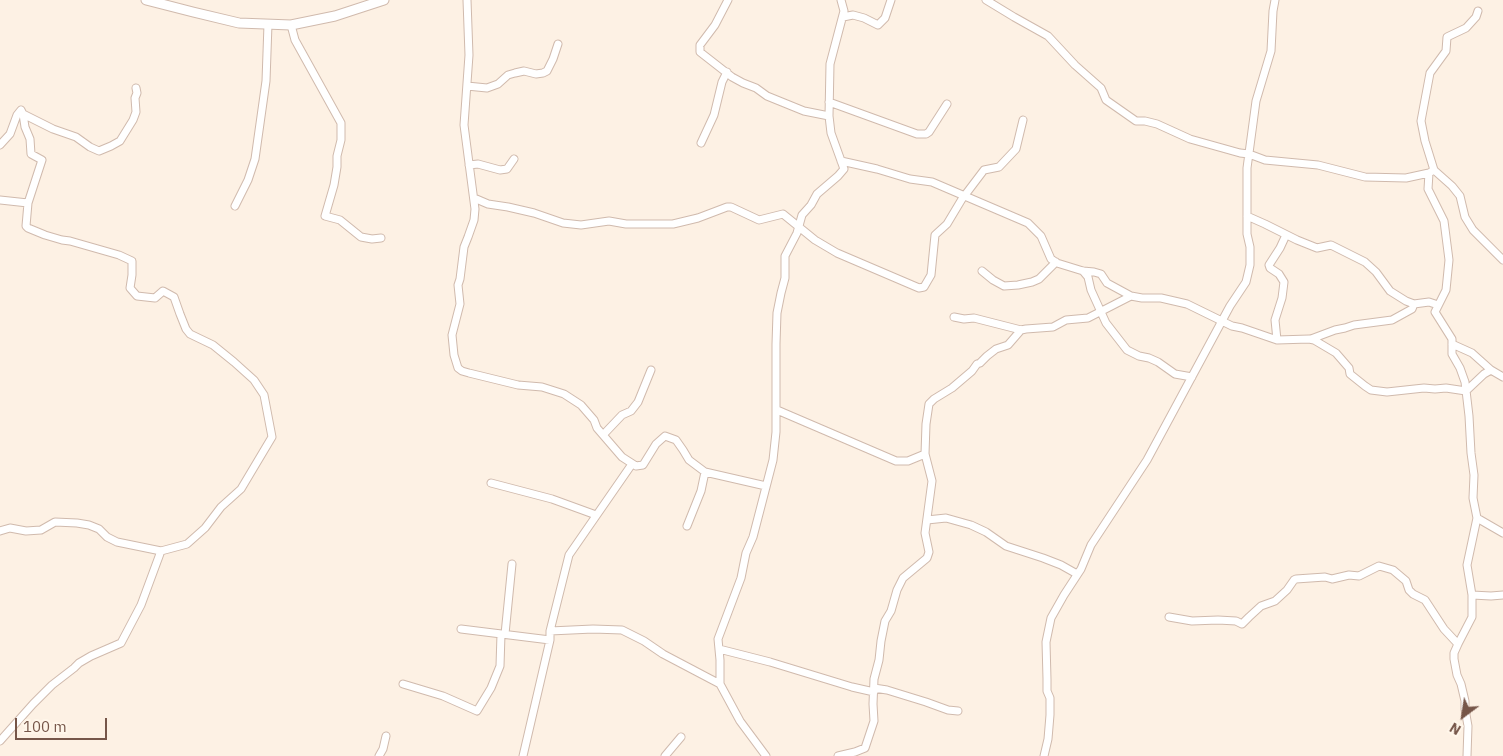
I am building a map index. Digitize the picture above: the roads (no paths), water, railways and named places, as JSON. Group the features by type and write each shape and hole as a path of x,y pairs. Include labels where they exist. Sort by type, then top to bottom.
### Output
{"street":[{"path":"146,0 239,23 291,25 335,16 384,0"},
{"path":"467,0 469,55 464,125 475,209 474,220 464,247 458,285 460,304 452,335 454,355 458,368 469,374 518,386 542,387 564,394 581,404 594,420 597,428 622,457 632,464 643,465 656,444 666,436 676,440 689,460 705,472 766,486"},
{"path":"728,0 715,25 700,45 700,52 743,83 756,88 767,96 804,111 829,116"},
{"path":"766,756 740,721 720,684 718,639 741,578 746,553 773,460 777,410 776,353 778,313 780,293 786,278 785,256 802,215 812,205 817,194 838,176 844,168 831,133 829,116 830,64 844,11 842,0"},
{"path":"842,17 853,15 878,25 885,18 891,0"},
{"path":"986,0 1048,36 1075,65 1101,88 1106,100 1136,121 1145,120 1201,142 1265,160 1318,166 1364,177 1406,178 1431,172 1452,186 1460,196 1465,217 1473,230 1503,260"},
{"path":"1044,756 1050,715 1050,698 1047,691 1046,636 1052,618 1081,569 1091,545 1147,460 1230,306 1246,282 1250,265 1250,246 1247,234 1247,168 1256,101 1272,38 1275,0"},
{"path":"1428,184 1431,172 1421,121 1430,73 1446,51 1447,36 1466,28 1476,17 1478,11"},
{"path":"235,206 248,180 255,160 266,81 268,24"},
{"path":"291,25 295,40 341,123 341,140 334,185 325,216 340,220 361,237 372,240 381,238"},
{"path":"467,86 487,88 498,84 508,75 515,73 524,71 536,74 543,73 549,68 558,44"},
{"path":"701,143 714,115 722,82 727,72"},
{"path":"0,145 10,134 21,110 23,114 76,137 99,151 120,141 133,120 136,112 134,98 137,93 136,88"},
{"path":"829,102 917,134 929,132 947,104"},
{"path":"0,532 10,528 26,531 41,530 55,522 89,525 99,529 107,537 117,542 161,551 187,544 206,528 220,507 241,489 272,437 264,395 254,380 213,346 190,334 186,329 174,297 163,292 155,298 137,296 130,288 132,261 119,255 45,235 26,226 28,203 42,160 31,154 30,139 25,127 23,114"},
{"path":"474,198 488,204 508,206 563,223 581,225 609,220 626,224 672,224 698,218 727,207 731,207 759,220 782,214 815,240 837,253 915,286 924,287 932,275 935,236 947,224 963,196 984,170 998,167 1016,149 1023,120"},
{"path":"469,165 478,164 500,170 507,169 514,159"},
{"path":"841,161 910,179 932,182 1028,224 1041,236 1051,259 1056,262 1083,271 1101,274 1107,283 1131,296 1161,298 1187,304 1232,326 1277,340 1311,339 1354,324 1392,320 1412,309 1414,304"},
{"path":"1420,174 1428,184 1432,199 1444,221 1448,253 1446,290 1436,312 1452,339 1452,354 1460,368 1466,391 1474,475 1473,498 1476,518 1467,565 1472,595 1472,617 1454,652 1454,666 1464,692 1468,726 1468,756"},
{"path":"0,200 28,203"},
{"path":"1247,216 1317,248 1331,245 1365,262 1376,272 1390,291 1398,297 1414,304 1429,302 1438,305"},
{"path":"1277,340 1275,320 1282,298 1284,282 1279,274 1270,268 1269,265 1286,235"},
{"path":"982,271 1004,286 1018,285 1038,280 1056,262"},
{"path":"1083,271 1088,277 1090,290 1106,323 1127,350 1158,362 1175,374 1192,377"},
{"path":"954,317 982,319 1021,330 1053,326 1066,320 1088,318 1131,296"},
{"path":"838,756 865,748 874,721 874,679 885,621 891,611 897,590 904,578 928,558 929,552 925,533 932,481 925,454 926,418 930,402 952,388 996,349 1008,346 1021,330"},
{"path":"1311,339 1336,353 1349,368 1350,374 1371,390 1387,392 1446,388 1466,391"},
{"path":"1452,344 1472,353 1503,378"},
{"path":"603,435 622,415 631,411 638,402 651,370"},
{"path":"1466,391 1491,370"},
{"path":"777,410 896,462 908,462 925,454"},
{"path":"523,756 550,640 550,631 569,555 632,464"},
{"path":"687,526 701,491 705,472"},
{"path":"491,483 552,499 596,516"},
{"path":"927,520 946,518 970,525 986,532 1006,546 1052,562 1077,574"},
{"path":"1476,518 1503,533"},
{"path":"0,741 52,685 79,663 121,643 141,605 161,551"},
{"path":"404,684 443,696 477,711 491,688 501,663 512,564"},
{"path":"1169,617 1192,621 1218,620 1242,624 1261,606 1275,601 1296,579 1325,577 1332,579 1349,575 1360,576 1379,566 1393,570 1406,581 1409,590 1425,600 1444,629 1458,644"},
{"path":"1472,595 1503,595"},
{"path":"550,631 593,628 622,630 720,684"},
{"path":"461,629 550,640"},
{"path":"719,649 770,662 852,687 887,690 948,710 958,711"},
{"path":"379,756 386,736"},
{"path":"665,756 681,737"}]}
